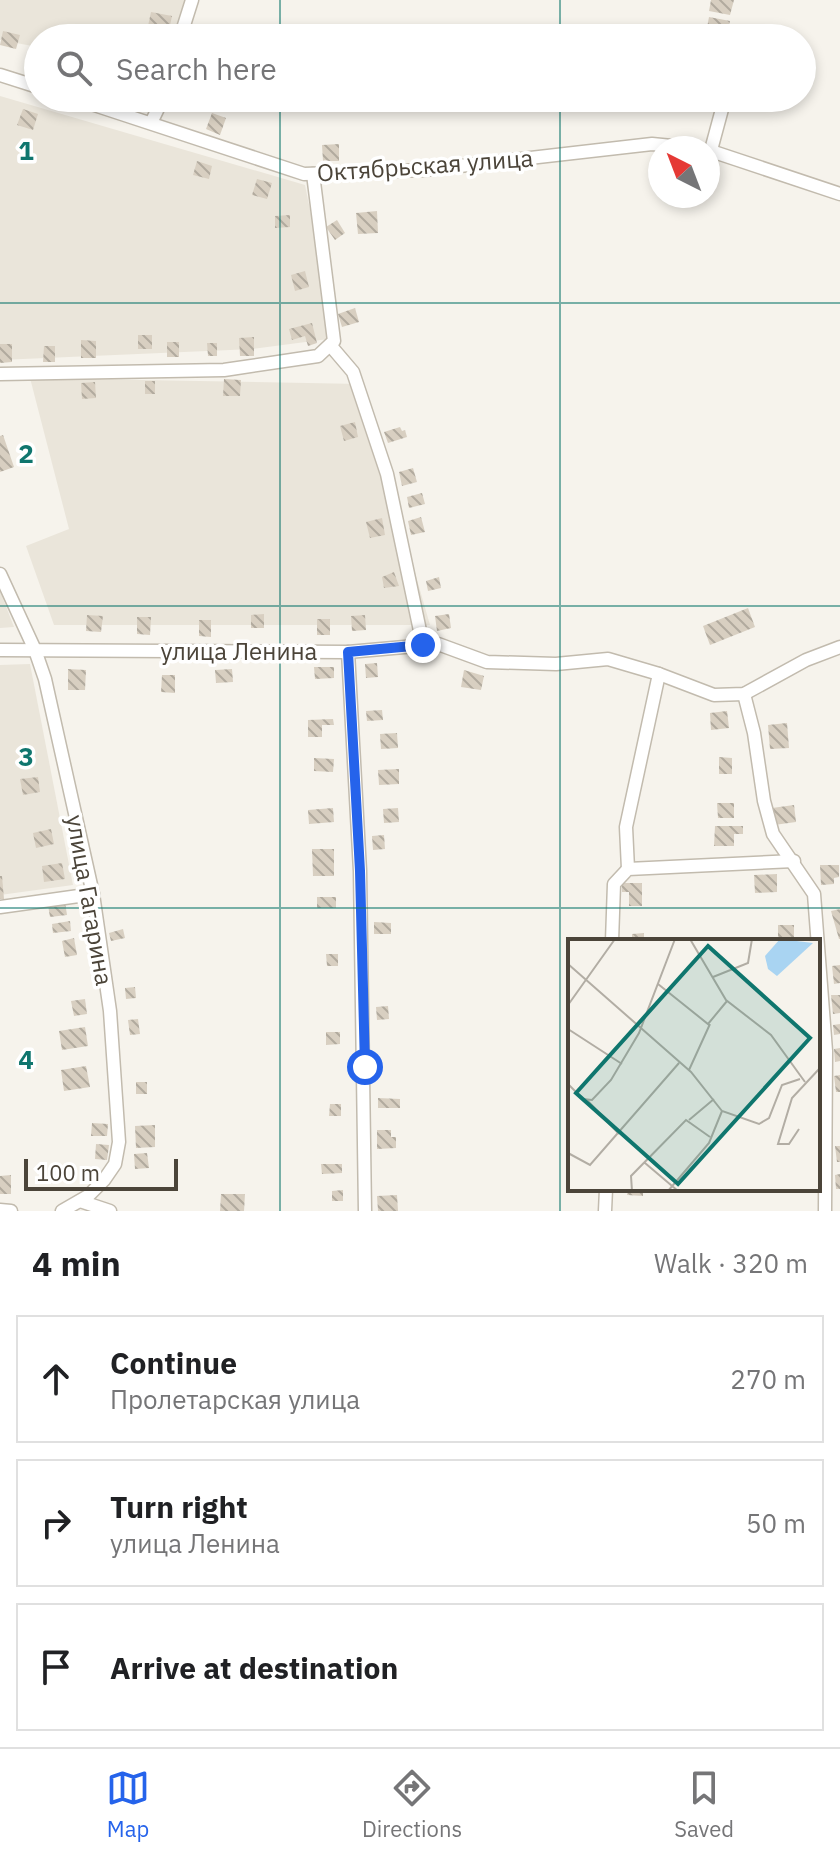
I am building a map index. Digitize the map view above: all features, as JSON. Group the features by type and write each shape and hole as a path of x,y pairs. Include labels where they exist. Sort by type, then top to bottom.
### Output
{"street":[{"path":"184,24 192,0"},
{"path":"0,75 24,83"},
{"name":"Октябрьская улица","path":"117,112 304,174 425,170 648,144"},
{"path":"151,123 156,112"},
{"path":"714,136 721,112"},
{"path":"720,153 840,194"},
{"path":"0,374 224,370 318,356 334,341 313,174"},
{"path":"330,345 353,372 387,474 423,645"},
{"name":"улица Гагарина","path":"0,574 45,679 93,894 110,1011 119,1142 115,1164 88,1196 62,1211"},
{"name":"улица Ленина","path":"0,650 348,652 438,644 487,662 556,664 608,659 714,695 744,694"},
{"path":"817,939 814,894 773,834 744,694 806,660 840,647"},
{"path":"348,652 360,871 365,1211"},
{"path":"628,869 626,827 659,674"},
{"path":"612,939 614,884 628,869 794,861"},
{"path":"0,907 93,894"},
{"path":"820,972 826,1051 825,1211"},
{"path":"605,1211 606,1191"},
{"path":"80,1201 110,1211"},
{"path":"0,1210 11,1211"}],"shaded area":[{"path":"0,0 192,0 186,24 24,24 24,44 0,40"},
{"path":"0,96 24,103 24,112 55,112 305,185 336,338 253,349 0,360"},
{"path":"30,378 361,384 430,625 54,625 26,546 69,529"},
{"path":"0,591 14,627 0,628"},
{"path":"30,664 73,885 0,895 0,665"}],"building":[{"path":"711,0 734,0 730,15 709,11"},
{"path":"151,12 172,16 170,24 148,24"},
{"path":"709,17 730,21 729,24 708,24"},
{"path":"3,31 20,35 16,49 0,45"},
{"path":"23,109 24,112 38,114 33,130 17,125"},
{"path":"212,113 226,118 220,135 206,129"},
{"path":"339,144 339,161 323,161 322,145"},
{"path":"197,161 212,166 209,179 193,175"},
{"path":"257,179 272,183 267,199 252,195"},
{"path":"377,211 378,233 358,234 356,213"},
{"path":"290,215 290,227 275,228 275,216"},
{"path":"337,220 345,233 335,240 326,227"},
{"path":"305,271 309,287 295,291 291,275"},
{"path":"355,308 359,322 342,327 338,314"},
{"path":"312,323 317,343 308,346 305,336 292,340 289,329"},
{"path":"138,335 152,335 152,349 138,349"},
{"path":"254,337 254,356 240,356 239,338"},
{"path":"81,340 96,341 96,358 81,358"},
{"path":"167,342 179,342 179,357 167,357"},
{"path":"207,343 217,343 217,356 208,356"},
{"path":"0,344 12,344 12,362 0,363"},
{"path":"44,346 55,346 55,362 43,362"},
{"path":"224,379 241,380 240,396 223,396"},
{"path":"145,381 155,381 155,394 145,394"},
{"path":"95,382 96,398 82,399 81,383"},
{"path":"355,422 358,437 344,441 340,426"},
{"path":"400,427 407,437 388,443 384,432"},
{"path":"3,435 14,467 0,472 0,436"},
{"path":"413,468 417,482 402,486 399,472"},
{"path":"422,493 425,504 409,508 407,497"},
{"path":"421,517 425,532 411,535 408,521"},
{"path":"382,518 385,535 370,538 366,522"},
{"path":"394,572 399,586 384,588 382,577"},
{"path":"439,577 441,588 428,591 426,581"},
{"path":"748,608 755,627 710,645 703,626"},
{"path":"264,614 264,628 251,628 251,615"},
{"path":"449,614 451,628 437,631 435,616"},
{"path":"87,615 103,616 101,632 86,631"},
{"path":"365,615 366,630 352,631 351,616"},
{"path":"137,617 151,617 150,635 137,634"},
{"path":"317,619 330,619 330,635 317,635"},
{"path":"199,620 211,620 211,637 199,636"},
{"path":"377,663 378,677 366,678 365,664"},
{"path":"314,667 334,667 334,678 315,679"},
{"path":"68,669 86,670 85,690 68,690"},
{"path":"232,669 233,682 216,683 215,670"},
{"path":"464,670 484,676 481,690 461,687"},
{"path":"162,675 175,675 175,693 161,692"},
{"path":"382,710 383,720 367,721 366,711"},
{"path":"727,711 729,728 711,730 710,713"},
{"path":"333,719 334,725 322,725 322,737 308,737 308,720"},
{"path":"787,723 789,748 770,749 768,725"},
{"path":"397,733 398,748 381,749 380,734"},
{"path":"719,757 732,758 732,774 719,774"},
{"path":"314,758 334,759 333,772 314,771"},
{"path":"399,769 399,784 379,785 378,770"},
{"path":"38,777 40,792 23,795 20,779"},
{"path":"717,803 734,803 734,818 718,818"},
{"path":"794,805 796,822 774,825 772,808"},
{"path":"333,808 334,822 309,824 308,810"},
{"path":"398,808 399,822 384,823 383,809"},
{"path":"715,826 743,826 743,834 734,834 734,846 714,846"},
{"path":"51,829 54,844 36,848 33,833"},
{"path":"384,835 385,849 373,850 372,836"},
{"path":"312,849 334,849 334,876 313,876"},
{"path":"62,863 65,879 44,882 42,866"},
{"path":"820,865 839,865 839,877 834,878 834,884 821,885"},
{"path":"777,874 777,892 755,893 754,875"},
{"path":"2,876 4,899 0,899"},
{"path":"622,883 642,883 642,906 629,906 629,892 622,892"},
{"path":"317,897 336,897 336,908 317,908"},
{"path":"65,902 67,915 50,917 48,905"},
{"path":"840,909 840,939 839,939 831,911"},
{"path":"70,921 71,931 53,933 52,924"},
{"path":"374,922 391,923 391,934 374,934"},
{"path":"778,925 794,925 794,938 778,938"},
{"path":"123,929 125,938 111,941 109,933"},
{"path":"644,933 644,939 632,939 632,934"},
{"path":"74,938 77,955 65,957 62,941"},
{"path":"326,954 338,954 338,966 327,966"},
{"path":"840,965 840,983 834,984 832,966"},
{"path":"135,987 136,998 126,999 125,988"},
{"path":"831,995 840,995 840,1013 833,1014"},
{"path":"85,999 87,1014 74,1016 71,1001"},
{"path":"388,1006 389,1019 377,1020 376,1007"},
{"path":"138,1019 140,1034 130,1035 128,1020"},
{"path":"840,1024 840,1034 834,1035 833,1025"},
{"path":"85,1027 88,1046 62,1050 59,1031"},
{"path":"326,1032 340,1032 340,1044 326,1045"},
{"path":"840,1048 840,1061 835,1062 834,1049"},
{"path":"86,1066 90,1087 64,1091 61,1070"},
{"path":"840,1075 840,1092 836,1092 834,1076"},
{"path":"136,1082 147,1082 147,1094 136,1094"},
{"path":"378,1098 400,1099 400,1108 378,1108"},
{"path":"330,1104 341,1104 341,1116 329,1116"},
{"path":"92,1123 108,1124 107,1136 91,1136"},
{"path":"155,1125 155,1147 136,1148 135,1126"},
{"path":"377,1130 391,1130 391,1137 396,1137 396,1148 377,1149"},
{"path":"96,1144 109,1145 107,1160 95,1159"},
{"path":"835,1146 840,1146 840,1162 837,1162"},
{"path":"147,1153 149,1168 135,1169 134,1154"},
{"path":"321,1164 342,1164 342,1173 322,1174"},
{"path":"840,1174 840,1189 836,1189 835,1175"},
{"path":"11,1175 11,1194 0,1194 0,1176"},
{"path":"343,1190 343,1201 332,1201 332,1191"},
{"path":"628,1191 643,1191 643,1196 627,1195"},
{"path":"221,1194 245,1194 244,1211 220,1211"},
{"path":"397,1195 398,1211 378,1211 377,1196"}],"route":[{"path":"365,1067 360,871 348,652 423,645"}]}
